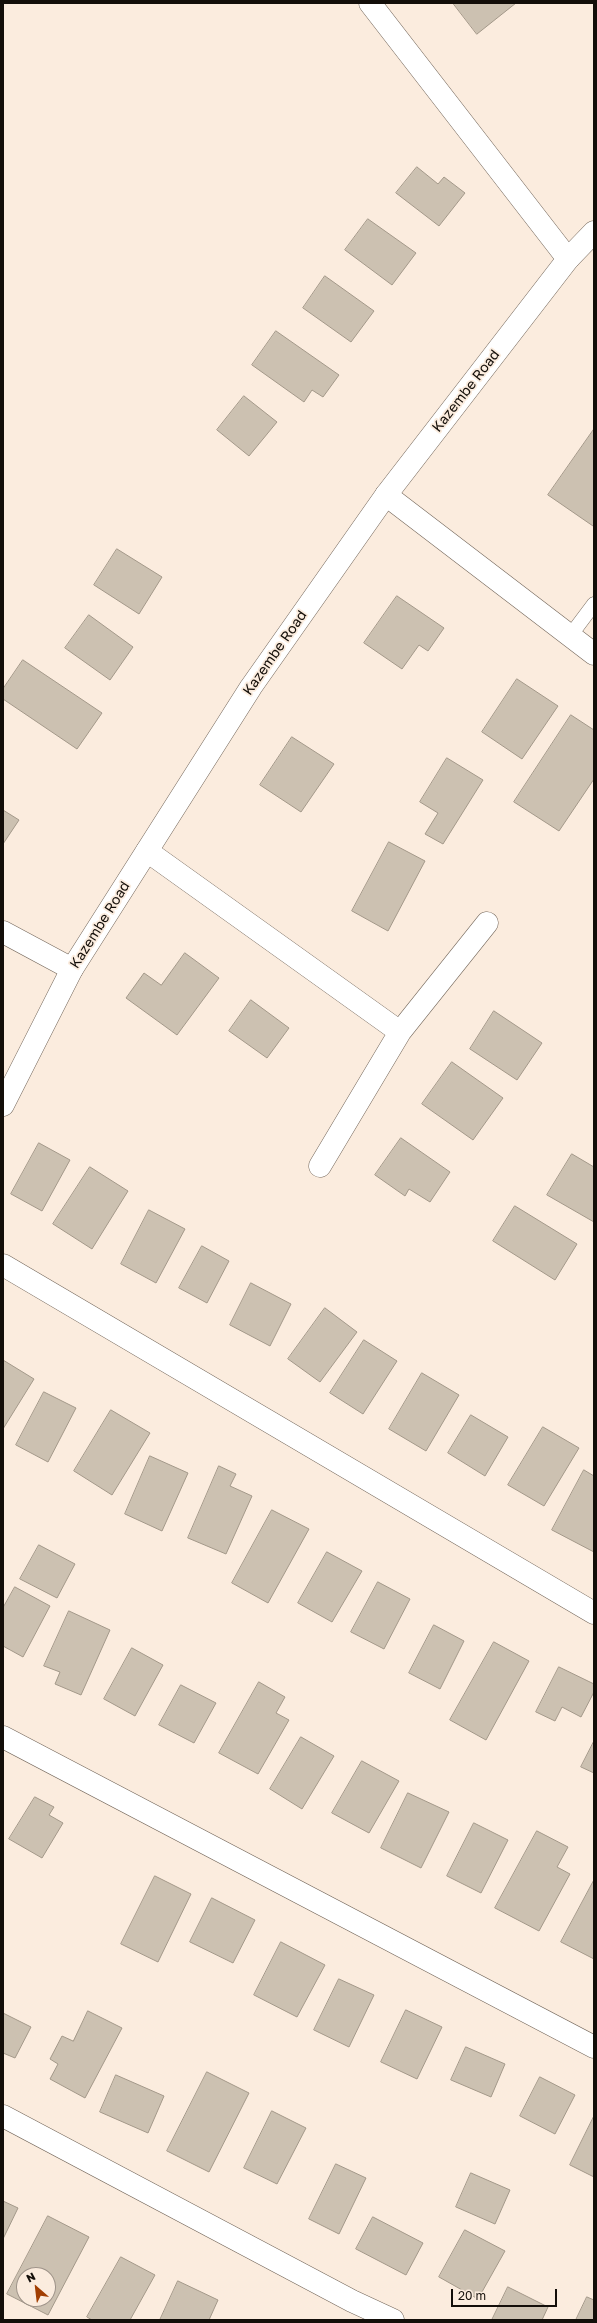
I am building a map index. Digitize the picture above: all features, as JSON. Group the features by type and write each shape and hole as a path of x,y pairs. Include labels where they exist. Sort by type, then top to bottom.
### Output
{"street":[{"path":"370,3 568,259"},
{"name":"Kazembe Road","path":"3,1105 72,969 251,687 386,495 568,259 594,232"},
{"path":"386,495 594,654"},
{"path":"147,851 400,1032"},
{"path":"320,1166 400,1032 487,923"},
{"path":"3,932 72,969"},
{"path":"3,1265 594,1613"},
{"path":"3,1738 594,2047"},
{"path":"3,2116 352,2301 393,2320"}],"lane":[{"path":"570,636 594,604"}],"building":[{"path":"453,3 516,3 477,34"},
{"path":"417,167 438,184 444,177 465,193 439,226 396,193"},
{"path":"368,219 416,253 392,285 345,250"},
{"path":"325,276 374,311 351,342 303,308"},
{"path":"276,331 339,375 323,397 312,390 304,402 252,365"},
{"path":"244,396 277,422 249,456 217,430"},
{"path":"594,429 594,525 593,526 548,495"},
{"path":"117,549 162,577 139,614 94,585"},
{"path":"397,596 444,628 428,651 419,645 402,669 364,643"},
{"path":"89,615 133,647 110,680 65,648"},
{"path":"23,660 102,713 77,749 3,699 3,689"},
{"path":"517,679 558,706 522,759 482,732"},
{"path":"571,715 594,730 594,779 559,831 514,802"},
{"path":"292,737 334,764 301,812 260,785"},
{"path":"447,758 483,780 443,844 425,834 438,813 420,802"},
{"path":"3,810 19,820 3,844"},
{"path":"389,842 425,861 388,931 352,911"},
{"path":"185,953 219,978 177,1035 126,998 144,973 161,985"},
{"path":"251,1000 289,1028 267,1058 229,1031"},
{"path":"494,1011 542,1043 517,1080 470,1049"},
{"path":"452,1062 503,1098 473,1140 422,1104"},
{"path":"401,1138 450,1172 430,1202 409,1189 405,1196 375,1175"},
{"path":"39,1143 70,1160 42,1211 11,1194"},
{"path":"572,1154 594,1167 594,1222 547,1195"},
{"path":"90,1167 128,1191 92,1249 53,1224"},
{"path":"515,1206 577,1244 555,1280 493,1241"},
{"path":"149,1210 185,1229 156,1283 121,1264"},
{"path":"202,1246 229,1261 207,1303 179,1288"},
{"path":"251,1283 291,1304 270,1346 230,1325"},
{"path":"325,1308 357,1332 320,1382 288,1359"},
{"path":"364,1340 397,1361 363,1414 330,1393"},
{"path":"3,1360 34,1379 3,1429"},
{"path":"422,1373 459,1395 426,1451 389,1429"},
{"path":"44,1392 76,1408 48,1462 16,1445"},
{"path":"111,1410 150,1433 112,1495 74,1471"},
{"path":"471,1415 508,1437 485,1476 448,1453"},
{"path":"543,1427 579,1448 544,1506 508,1485"},
{"path":"150,1456 188,1473 162,1531 125,1514"},
{"path":"219,1466 236,1474 230,1486 252,1496 226,1554 188,1538"},
{"path":"584,1470 594,1476 594,1552 552,1530"},
{"path":"272,1510 309,1529 268,1603 232,1583"},
{"path":"39,1545 75,1564 57,1598 20,1579"},
{"path":"327,1552 362,1571 332,1622 298,1603"},
{"path":"378,1582 410,1599 384,1649 351,1632"},
{"path":"15,1587 50,1606 23,1657 3,1646 3,1608"},
{"path":"69,1611 110,1630 81,1695 55,1684 60,1672 44,1666"},
{"path":"434,1625 464,1641 440,1689 409,1673"},
{"path":"494,1642 529,1661 486,1740 450,1720"},
{"path":"132,1648 163,1665 135,1716 104,1699"},
{"path":"559,1667 594,1684 594,1692 581,1717 562,1707 555,1721 536,1712"},
{"path":"259,1682 285,1697 276,1713 289,1720 258,1774 219,1753"},
{"path":"181,1685 216,1703 194,1743 159,1725"},
{"path":"301,1737 334,1756 302,1809 270,1789"},
{"path":"594,1741 594,1773 581,1767"},
{"path":"362,1761 399,1781 369,1833 332,1813"},
{"path":"408,1793 449,1812 421,1868 381,1848"},
{"path":"35,1797 54,1807 49,1815 63,1823 42,1858 9,1839"},
{"path":"474,1823 508,1840 481,1893 447,1876"},
{"path":"537,1831 568,1847 557,1867 570,1874 539,1931 495,1908"},
{"path":"155,1876 191,1894 158,1962 121,1944"},
{"path":"594,1880 594,1959 561,1942"},
{"path":"212,1898 255,1920 233,1963 190,1942"},
{"path":"281,1942 325,1965 297,2017 254,1995"},
{"path":"339,1979 374,1995 349,2047 314,2030"},
{"path":"406,2010 442,2027 417,2079 381,2062"},
{"path":"88,2011 122,2028 85,2098 50,2079 58,2064 50,2059 62,2036 73,2041"},
{"path":"3,2013 31,2027 15,2058 3,2053"},
{"path":"466,2047 505,2064 491,2097 451,2080"},
{"path":"207,2072 249,2093 209,2172 167,2151"},
{"path":"116,2075 164,2096 148,2133 100,2112"},
{"path":"540,2077 575,2095 555,2134 520,2116"},
{"path":"272,2111 306,2128 277,2184 244,2168"},
{"path":"594,2116 594,2177 570,2165"},
{"path":"336,2164 366,2178 339,2234 309,2219"},
{"path":"471,2173 510,2190 495,2224 456,2207"},
{"path":"3,2201 18,2208 3,2239"},
{"path":"48,2216 89,2237 56,2300 56,2267 21,2267"},
{"path":"373,2217 423,2243 406,2275 356,2249"},
{"path":"465,2230 505,2251 478,2299 439,2277"},
{"path":"121,2257 155,2275 130,2320 92,2320 87,2317"},
{"path":"16,2277 16,2299 7,2294"},
{"path":"178,2281 218,2300 209,2320 160,2320"},
{"path":"508,2287 548,2307 542,2320 492,2320"},
{"path":"587,2297 594,2300 594,2320 576,2320"},
{"path":"32,2307 52,2307 48,2315"}]}
